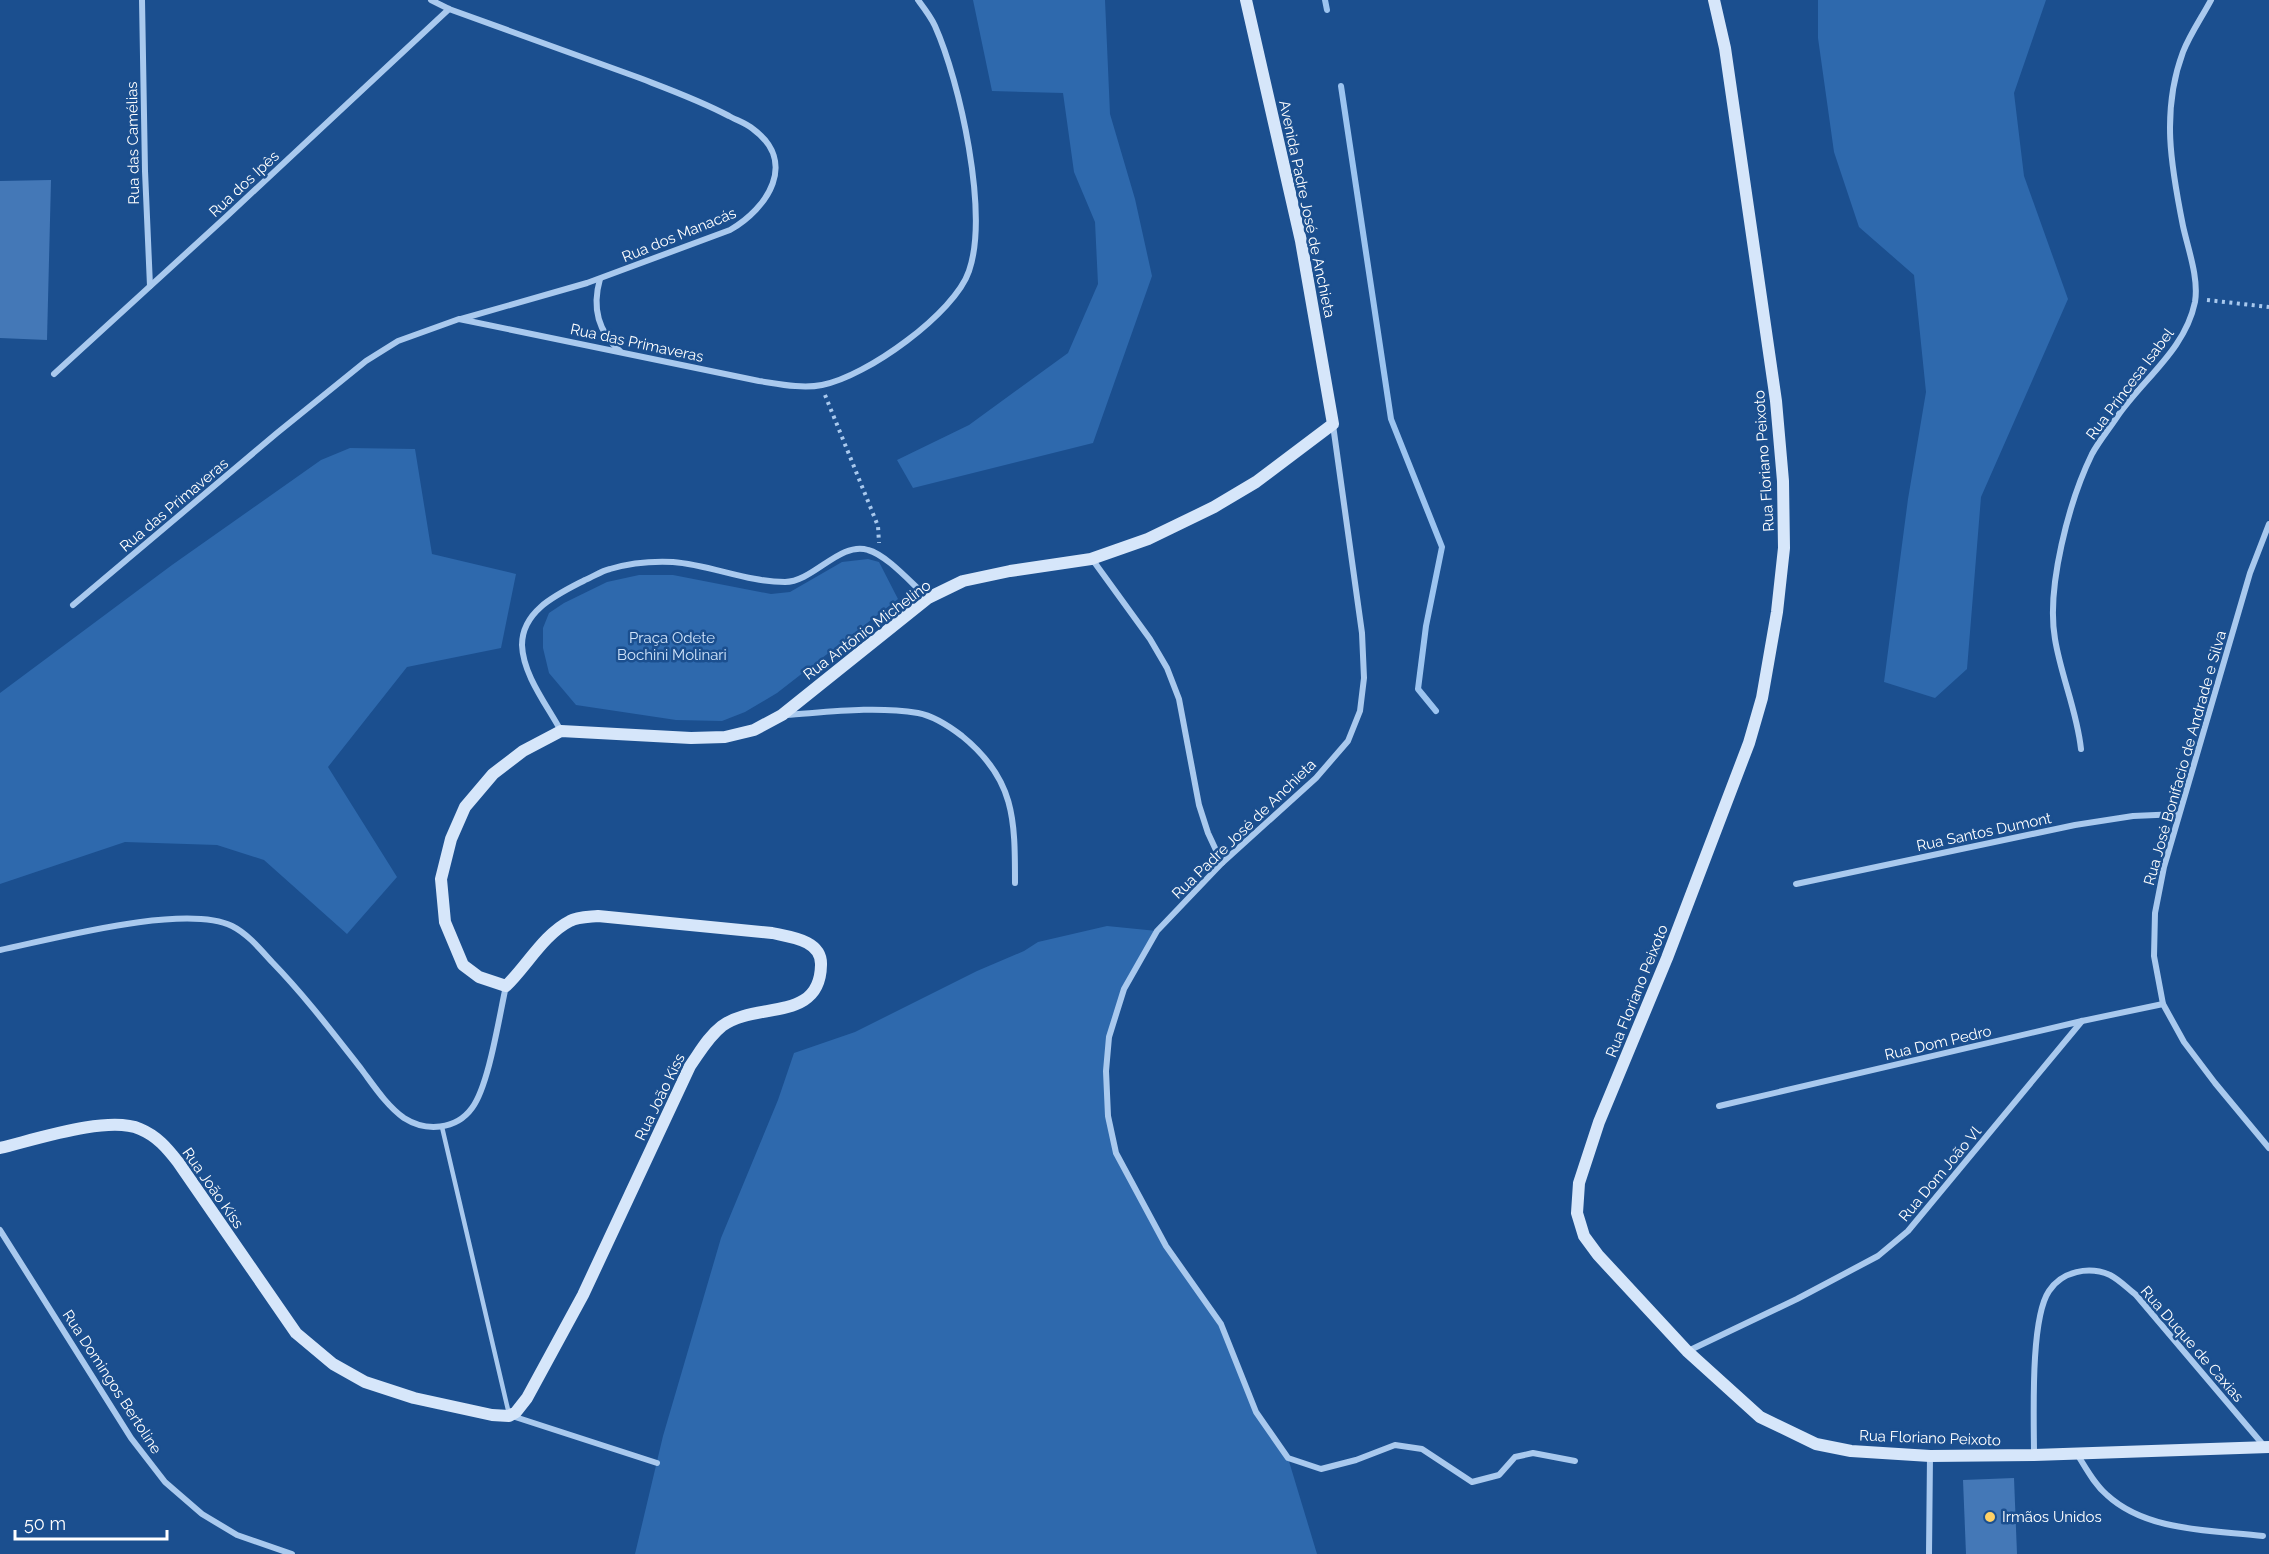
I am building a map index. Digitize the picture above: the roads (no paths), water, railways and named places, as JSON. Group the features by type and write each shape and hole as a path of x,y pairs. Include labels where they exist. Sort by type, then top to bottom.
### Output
{"street":[{"name":"Rua das Camélias","path":"142,0 150,286"},
{"name":"Rua dos Manacás","path":"431,0 449,9 698,100 753,129 770,148 775,164 773,186 762,205 748,220 730,230 600,279 459,319"},
{"name":"Rua das Primaveras","path":"73,606 277,433 366,361 398,340 459,319 791,386 822,386 844,378 879,359 929,324 955,296 969,272 975,245 976,200 954,76 935,24 918,0"},
{"name":"Avenida Padre José de Anchieta","path":"1246,0 1300,241 1333,424"},
{"name":"Rua Floriano Peixoto","path":"1714,0 1725,48 1776,401 1783,482 1784,537 1777,612 1762,698 1749,742 1667,958 1599,1122 1579,1183 1577,1213 1584,1236 1598,1255 1687,1351 1760,1417 1816,1444 1851,1450 1930,1456 2077,1454 2267,1447"},
{"name":"Rua Princesa Isabel","path":"2081,749 2079,728 2055,639 2053,609 2055,579 2072,506 2093,454 2120,414 2176,347 2189,324 2195,299 2195,282 2175,185 2168,132 2172,95 2183,51 2211,0"},
{"name":"Rua dos Ipês","path":"54,374 449,9"},
{"path":"600,279 596,296 597,314 602,330 620,351"},
{"name":"Rua Antônio Michelino","path":"561,731 691,738 725,736 754,730 782,715 928,598 963,581 1010,571 1091,559 1148,539 1214,507 1256,482 1333,424"},
{"name":"Rua Padre José de Anchieta","path":"1333,424 1362,633 1364,678 1360,711 1348,741 1316,778 1222,863 1157,931 1124,989 1109,1037 1106,1071 1108,1116 1116,1153 1166,1246 1221,1324 1258,1417 1288,1458 1321,1469 1356,1460 1395,1445 1422,1449 1473,1482 1499,1475 1515,1457 1533,1453 1575,1461"},
{"name":"Rua José Bonifacio de Andrade e Silva","path":"2269,524 2250,573 2164,867 2155,913 2154,956 2163,1004 2184,1042 2269,1148"},
{"path":"0,950 143,922 176,918 204,919 232,926 253,942 307,999 386,1100 404,1118 424,1126 442,1127 458,1121 472,1108 483,1086 506,986 479,977 463,965 445,922 441,879 451,839 465,807 493,774 523,751 561,731 526,667 522,646 523,629 535,612 560,593 608,569 642,562 674,562 755,579 792,582 812,573 845,552 860,548 879,555 928,598"},
{"path":"1091,559 1150,639 1167,668 1179,699 1199,805 1208,833 1222,863"},
{"path":"782,715 878,709 920,713 948,725 981,752 1001,781 1012,811 1015,835 1015,883"},
{"name":"Rua Santos Dumont","path":"1796,884 2075,825 2133,816 2179,814"},
{"name":"Rua João Kiss","path":"0,1148 74,1130 108,1125 138,1128 160,1140 178,1162 296,1333 333,1364 365,1382 414,1398 492,1415 509,1416 516,1412 528,1398 583,1295 690,1066 707,1041 722,1026 741,1016 797,1005 811,996 821,979 822,960 814,946 798,939 772,933 598,916 570,920 545,940 522,971 506,986"},
{"name":"Rua Dom Pedro","path":"1719,1106 2163,1004"},
{"name":"Rua Dom João Vl","path":"1687,1351 1797,1299 1878,1256 1908,1232 2082,1021"},
{"name":"Rua Domingos Bertoline","path":"0,1230 131,1438 165,1482 202,1515 237,1535 292,1554"},
{"name":"Rua Duque de Caxias","path":"2034,1455 2035,1357 2041,1312 2048,1291 2062,1277 2078,1271 2100,1272 2113,1276 2136,1295 2267,1447"},
{"path":"509,1416 657,1463"},
{"path":"2077,1454 2106,1495 2127,1510 2149,1520 2193,1528 2263,1536"},
{"path":"1929,1554 1930,1456"}],"lane":[{"path":"442,1127 509,1416"}],"waterway":[{"path":"1325,0 1327,10"},
{"path":"1341,86 1391,419 1442,547 1426,626 1418,689 1436,711"}],"place":[{"name":"Irmãos Unidos","path":"1990,1517"}],"park label":[{"name":"Praça Odete Bochini Molinari","path":"672,646"}]}
